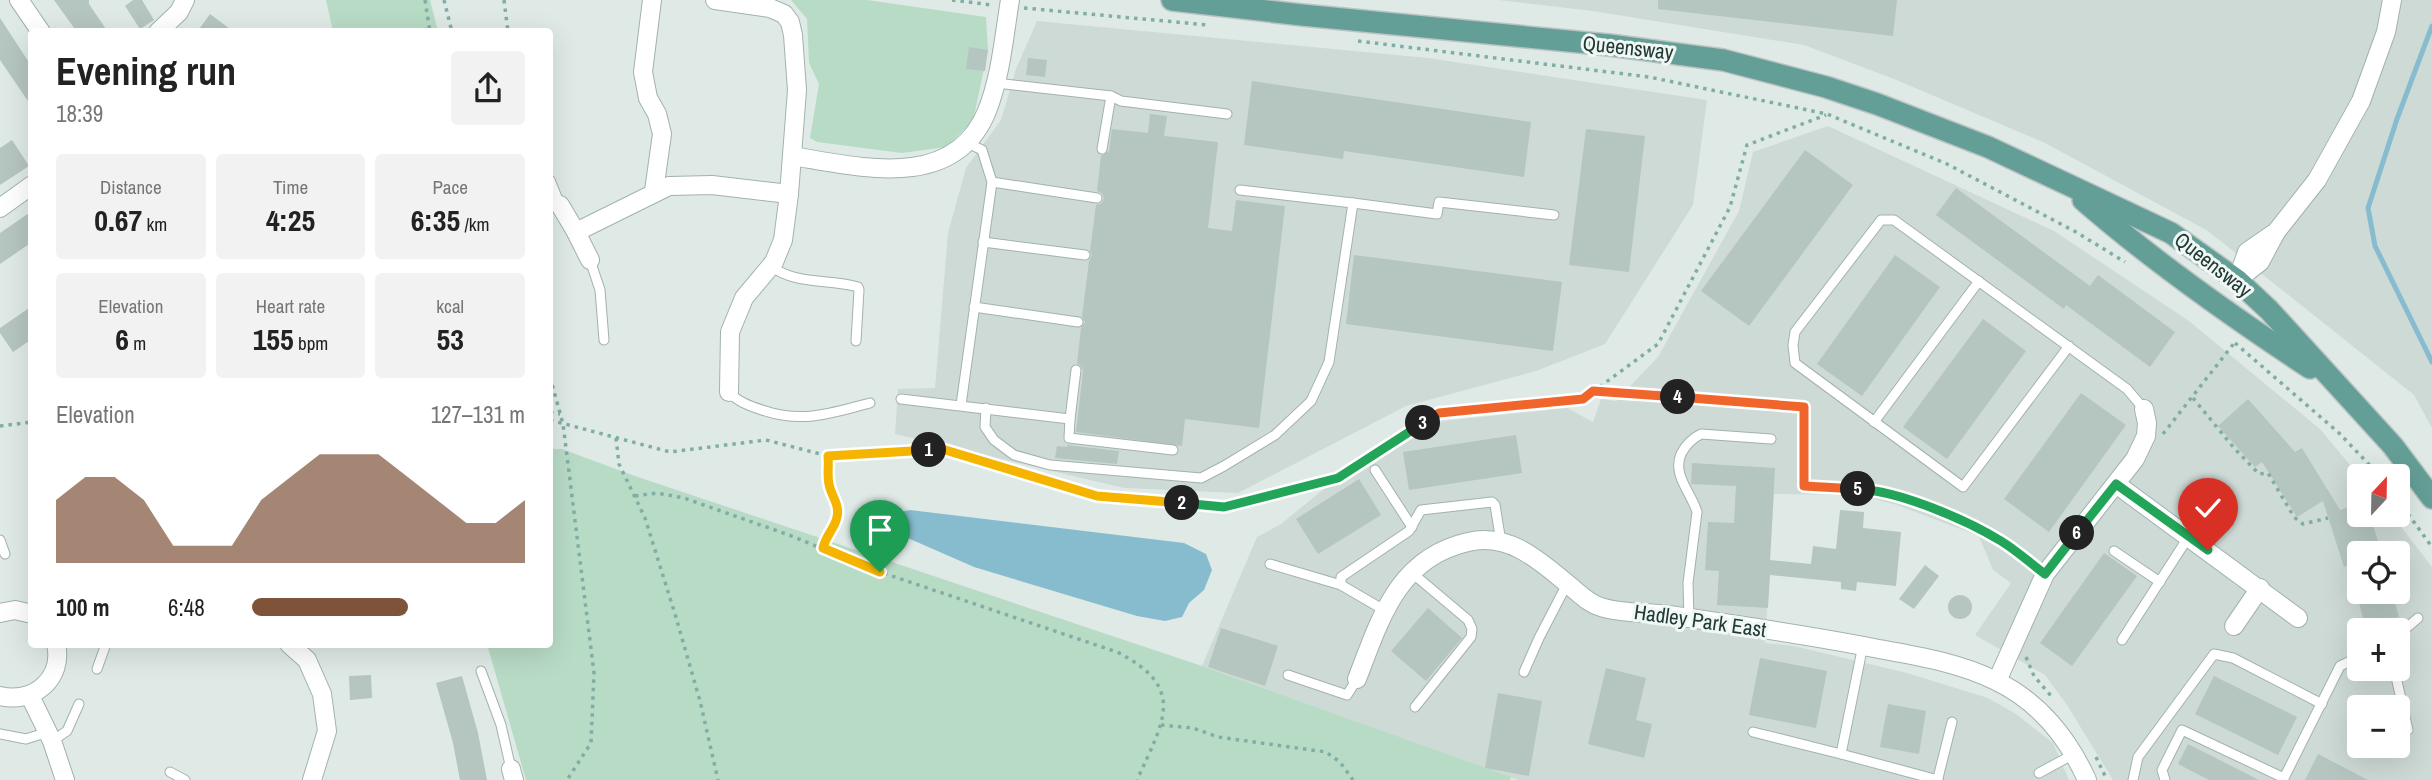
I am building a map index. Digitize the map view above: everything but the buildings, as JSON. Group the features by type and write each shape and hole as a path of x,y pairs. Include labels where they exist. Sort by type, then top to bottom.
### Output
{"main road":[{"name":"Queensway","path":"1172,0 1303,8 1723,60 1877,104 1988,147 2171,233 2237,280 2269,310 2393,446 2432,498"},
{"name":"Queensway","path":"2063,183 2136,246 2252,330 2336,386"},
{"path":"2218,304 2237,280"}],"street":[{"path":"19,0 38,28"},
{"path":"162,28 180,12 186,0"},
{"path":"652,0 643,72 648,99 657,114 662,134 654,191"},
{"path":"715,0 778,10 790,22 797,90 789,194 780,251 744,298 730,332 729,392"},
{"path":"2237,280 2247,253 2276,232 2317,180 2361,102 2386,32 2392,0"},
{"path":"792,156 875,169 905,168 930,165 968,143 987,111 996,83 1010,3"},
{"path":"576,232 668,186 691,185 789,194"},
{"path":"0,208 28,188"},
{"path":"560,205 590,260"},
{"path":"1997,681 2045,574 2135,459 2146,436 2144,409"},
{"path":"2116,484 2298,618"},
{"name":"Hadley Park East","path":"1357,679 1384,610 1411,572 1451,547 1470,541 1501,543 1526,551 1597,606 1863,645 1926,658 1997,681 2026,699 2053,723 2075,754 2087,780"},
{"path":"2234,626 2260,588"},
{"path":"0,611 28,613"},
{"path":"0,696 30,696 42,689 57,666 56,648"},
{"path":"294,648 307,660 322,694 327,731 312,780"},
{"path":"30,696 50,736 65,780"}],"lane":[{"path":"996,83 1111,96 1121,101 1227,114"},
{"path":"1102,149 1111,96"},
{"path":"961,405 992,182 982,150 968,143"},
{"path":"992,182 1097,198"},
{"path":"553,188 560,205"},
{"path":"1240,190 1437,214 1439,202 1554,215"},
{"path":"986,408 985,427 994,440 1014,455 1050,465 1201,478 1224,467 1275,435 1311,401 1329,362 1353,203"},
{"path":"2069,346 1963,487 1795,363 1793,345 1795,332 1881,220 1894,220 2069,346 2127,389 2144,409"},
{"path":"983,242 1085,255"},
{"path":"590,260 600,290 604,340"},
{"path":"770,266 798,280 858,287 856,341"},
{"path":"1874,422 1979,281"},
{"path":"974,307 1078,322"},
{"path":"1076,370 1069,438 1173,450"},
{"path":"729,392 734,398 751,407 795,418 870,402"},
{"path":"901,399 1070,419"},
{"path":"1689,619 1689,571 1697,512 1694,500 1678,473 1684,448 1702,434 1771,439"},
{"path":"1376,470 1412,527"},
{"path":"1341,585 1341,577 1412,527 1422,510 1492,502 1495,505 1501,543"},
{"path":"2122,640 2189,536"},
{"path":"0,540 5,554"},
{"path":"2114,551 2160,583"},
{"path":"1270,564 1341,585 1384,610"},
{"path":"1411,572 1468,620 1472,629 1471,638 1415,706"},
{"path":"1524,673 1567,583"},
{"path":"2410,625 2418,618"},
{"path":"1841,754 1863,645"},
{"path":"97,669 105,648"},
{"path":"2133,780 2138,757 2214,654 2233,658 2322,704"},
{"path":"2165,780 2162,771 2182,730 2283,779 2340,666 2347,663"},
{"path":"481,671 501,725 513,775"},
{"path":"1288,675 1347,695 1357,679"},
{"path":"0,734 26,739 67,731 79,704"},
{"path":"1753,732 1938,779 1952,722"},
{"path":"2039,773 2075,754"},
{"path":"170,772 185,780"}],"path":[{"path":"425,0 429,28"},
{"path":"444,0 451,28"},
{"path":"504,0 508,28"},
{"path":"953,0 1010,3 1213,26"},
{"path":"1345,40 1649,78 1827,114 1947,164 2076,232 2136,268"},
{"path":"553,421 670,452 766,440 828,456 942,449 1097,496 1224,507 1338,478 1439,413 1583,399 1658,345 1730,207 1747,145 1827,114"},
{"path":"2146,436 2165,434 2235,342 2339,433 2369,464"},
{"path":"553,388 563,424 594,673 591,743 567,780"},
{"path":"1593,391 1804,407 1804,486 1865,489 1898,496 1937,510 2001,541 2045,574"},
{"path":"2193,398 2259,474"},
{"path":"553,413 560,414"},
{"path":"0,426 28,422"},
{"path":"616,438 618,464 645,518 701,701 718,780"},
{"path":"823,548 826,536 838,515 836,500 829,486 828,456"},
{"path":"2259,474 2268,471"},
{"path":"2259,474 2268,473 2294,517 2303,524 2328,518"},
{"path":"635,496 657,494 684,498 823,548 880,572 1117,652 1136,662 1153,677 1164,697 1165,715 1138,780"},
{"path":"2410,517 2432,547"},
{"path":"1161,725 1193,728 1217,737 1326,752 1340,762 1353,780"}],"shaded area":[{"path":"1498,0 2432,0 2432,428 2414,395 2208,231 2045,143 1894,79 1804,45 1593,11"},
{"path":"1037,21 1428,58 1707,100 1693,205 1605,344 1536,371 1406,406 1238,493 1124,488 895,434 898,389 935,388 948,233 966,168 1001,120 1016,69"},
{"path":"1828,126 2054,231 2189,321 2321,430 2349,464 2347,527 2401,527 2432,567 2432,780 2113,780 2067,705 2045,675 1975,635 2011,583 1993,570 1979,536 1897,505 1859,495 1774,494 1765,643 1794,646 1907,673 1988,698 2016,714 2053,743 2069,780 1518,780 1202,666 1257,537 1281,524 1324,489 1443,421 1567,408 1593,422 1601,399 1616,401 1658,357 1739,211 1753,152"}],"green space":[{"path":"326,0 430,0 437,28 332,28"},
{"path":"791,0 867,0 986,17 988,50 973,121 946,147 902,153 817,142 810,138 819,84 809,63 807,19"},
{"path":"553,449 562,449 635,476 1202,666 1511,777 1510,780 526,780 488,648 553,648"}],"water":[{"path":"910,510 1184,543 1206,554 1212,570 1204,590 1189,603 1182,617 1165,621 1137,616 974,567 894,532 895,513"}],"waterway":[{"path":"2432,26 2397,119 2368,208 2375,246 2432,362"}],"route":[{"path":"880,572 823,548 826,536 838,515 836,500 829,486 828,456 942,449 1097,496 1224,507 1338,478 1439,413 1583,399 1593,391 1804,407 1804,486 1865,489 1898,496 1937,510 2001,541 2045,574 2116,484 2208,550"}]}
